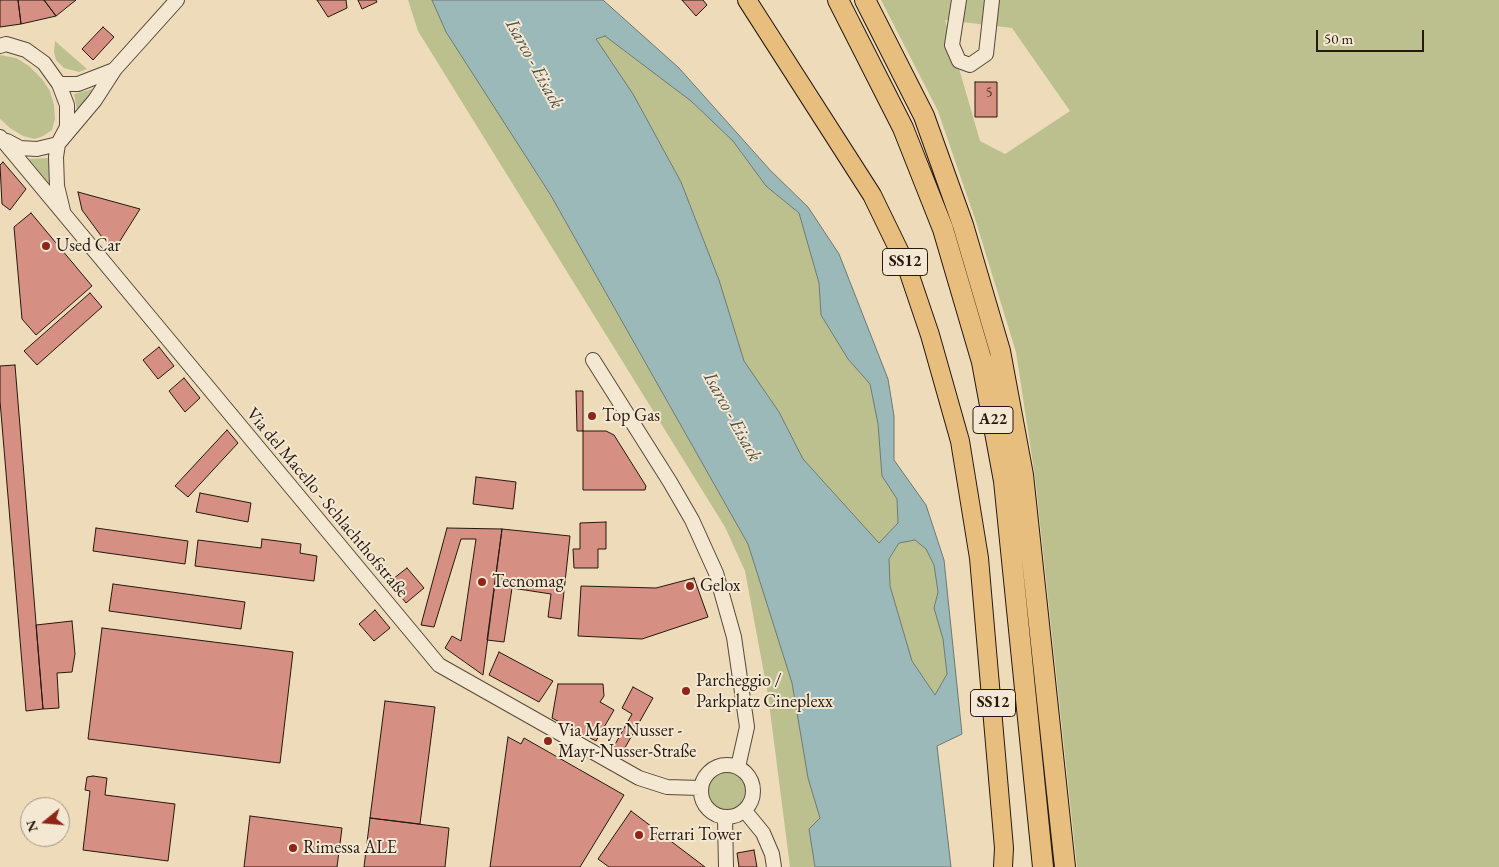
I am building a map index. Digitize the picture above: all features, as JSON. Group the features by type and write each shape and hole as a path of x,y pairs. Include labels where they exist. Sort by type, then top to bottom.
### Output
{"highway":[{"name":"A22","path":"838,0 852,24 903,128 943,229 982,362 1004,481 1043,867"},
{"name":"A22","path":"864,0 924,116 963,225 1000,351 1023,474 1065,867"}],"main road":[{"name":"SS12","path":"746,0 872,195 907,267 930,335 960,441 970,491 987,630 1004,848 1003,867"},
{"name":"SS12","path":"1004,848 1010,867"}],"street":[{"path":"58,144 95,100 115,69 178,0"},
{"path":"958,0 952,45 959,61 970,66 986,54 992,0"},
{"path":"0,46 6,44 26,50 44,63 59,84 67,105 67,127 58,144 56,157 57,186 64,214"},
{"path":"59,84 78,84 115,69"},
{"name":"Via del Macello - Schlachthofstraße","path":"1,137 20,148 37,150 58,144"},
{"name":"Via del Macello - Schlachthofstraße","path":"1,137 439,665 639,778 667,787 700,788"},
{"path":"593,360 692,520 716,573 734,637 747,727 738,767"},
{"path":"729,765 738,767 751,780 752,801 745,810 732,818 716,816 704,805 700,788 702,781 713,768 729,765"},
{"path":"745,810 763,833 772,854 774,867"},
{"path":"725,818 726,867"}],"green space":[{"path":"408,0 432,0 446,32 550,194 748,544 792,683 808,778 820,819 809,829 815,867 790,867 768,695 745,571 725,527 418,31"},
{"path":"881,0 1499,0 1499,867 1077,867 1035,477 1016,352 976,222 938,111","holes":["945,20 1012,28 1070,111 1005,154 980,141"]},
{"path":"605,36 691,101 733,141 766,186 799,213 819,283 821,315 848,359 870,384 878,424 882,476 897,499 898,523 879,543 803,459 779,412 744,361 719,280 681,182 633,94 596,39"},
{"path":"55,41 87,69 79,72 64,68 56,60 54,52"},
{"path":"0,55 16,58 29,66 42,79 50,91 55,119 52,130 43,136 35,139 23,136 0,119"},
{"path":"97,88 77,110 74,94"},
{"path":"52,158 53,181 45,187 22,159"},
{"path":"915,540 926,549 934,565 938,592 934,608 943,639 947,674 935,695 912,661 890,586 889,560 899,543"},
{"path":"726,769 738,773 744,779 748,791 744,803 738,809 726,813 714,809 708,803 704,791 708,779 714,773"}],"water":[{"name":"Isarco - Eisack","path":"432,0 603,0 679,68 770,170 808,207 839,254 888,379 894,416 894,460 926,505 944,560 962,734 937,746 951,867 815,867 809,829 820,818 808,778 792,683 748,544 550,194 446,32","holes":["605,36 691,101 733,141 766,186 799,213 819,283 821,315 848,359 870,384 878,424 882,476 897,499 898,523 879,543 803,459 779,412 744,361 719,280 681,182 633,94 596,39","915,540 926,549 934,565 938,592 934,608 943,639 947,674 935,695 912,661 890,586 889,559 899,543"]}],"building":[{"path":"0,0 18,0 21,24 0,27"},
{"path":"18,0 44,0 56,16 21,24"},
{"path":"44,0 76,0 56,16"},
{"path":"317,0 346,0 347,8 328,17"},
{"path":"358,0 376,0 377,2 362,9"},
{"path":"682,0 703,0 707,5 696,16"},
{"path":"103,27 114,37 93,60 82,49"},
{"path":"975,82 997,82 997,117 975,117"},
{"path":"3,162 26,189 10,210 2,204 0,165"},
{"path":"78,192 140,209 113,252 82,210"},
{"path":"31,213 92,286 36,335 22,319 14,227"},
{"path":"90,293 102,307 37,365 24,351"},
{"path":"159,347 174,366 158,379 143,360"},
{"path":"15,365 43,709 26,711 0,401 0,366"},
{"path":"184,378 200,398 185,412 169,391"},
{"path":"576,391 583,391 583,431 577,431"},
{"path":"227,430 238,443 188,497 175,486"},
{"path":"583,431 606,431 614,435 646,486 645,490 583,490"},
{"path":"476,477 516,482 513,509 473,504"},
{"path":"200,493 251,503 248,522 196,512"},
{"path":"606,522 606,549 598,549 598,568 574,568 573,549 580,549 580,523"},
{"path":"96,528 188,541 185,564 93,551"},
{"name":"Tecnomag","path":"447,528 502,529 483,675 445,648 452,636 461,641 476,539 461,539 434,627 421,625"},
{"path":"502,529 570,536 561,619 548,617 551,594 512,588 504,642 487,640"},
{"path":"262,539 301,544 300,553 317,556 314,581 195,566 198,540 261,548"},
{"path":"407,568 424,588 406,603 389,582"},
{"path":"694,578 708,617 642,639 578,636 581,586 656,588"},
{"path":"113,584 245,602 241,629 109,611"},
{"path":"375,610 390,628 374,641 359,624"},
{"path":"72,621 75,654 72,672 57,673 59,708 43,709 36,625"},
{"path":"102,628 293,652 280,763 88,739"},
{"path":"499,652 553,681 539,702 489,675"},
{"path":"558,684 603,684 604,696 600,702 614,710 596,741 552,718"},
{"path":"633,687 653,698 622,753 613,748 632,714 622,708"},
{"path":"385,701 435,707 420,824 370,818"},
{"path":"508,737 521,744 524,738 624,795 580,867 490,867"},
{"path":"87,777 107,778 105,795 175,804 168,861 83,850 90,791 85,790"},
{"name":"Ferrari Tower","path":"631,811 705,867 609,867 598,859"},
{"name":"Rimessa ALE","path":"250,816 342,828 337,867 244,867"},
{"path":"370,818 449,828 445,867 364,867"},
{"path":"754,850 757,867 739,867 737,853"}],"place":[{"name":"Used Car","path":"46,246"},
{"name":"Top Gas","path":"592,416"},
{"name":"Tecnomag","path":"482,582"},
{"name":"Gelox","path":"690,586"},
{"name":"Parcheggio / Parkplatz Cineplexx","path":"686,691"},
{"name":"Via Mayr Nusser - Mayr-Nusser-Straße","path":"548,741"},
{"name":"Ferrari Tower","path":"639,835"},
{"name":"Rimessa ALE","path":"293,848"}]}
